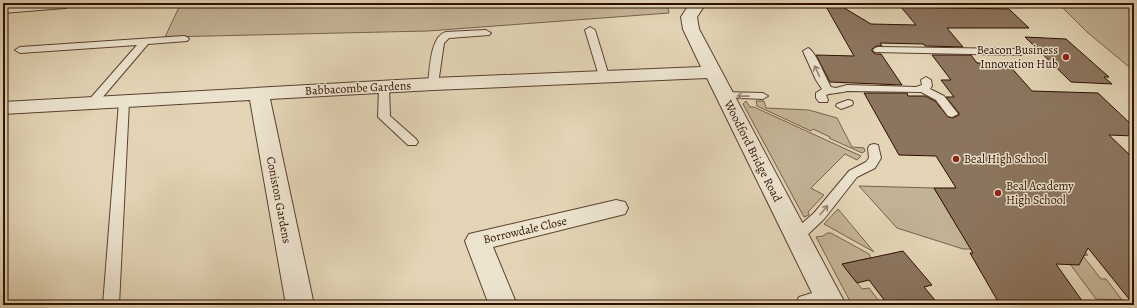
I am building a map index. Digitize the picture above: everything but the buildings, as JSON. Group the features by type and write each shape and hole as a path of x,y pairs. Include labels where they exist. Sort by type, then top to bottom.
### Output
{"street":[{"path":"3,8 65,3"},
{"name":"Woodford Bridge Road","path":"698,3 690,17 691,29 796,236 823,303"},
{"name":"Babbacombe Gardens","path":"3,108 433,84 712,72"},
{"name":"Coniston Gardens","path":"259,94 300,305"},
{"name":"Borrowdale Close","path":"503,305 478,241 616,208"}],"lane":[{"path":"590,30 604,76"},
{"path":"433,84 438,42 446,36 486,33"},
{"path":"20,50 184,39"},
{"path":"92,103 146,41"},
{"path":"878,50 1021,52"},
{"path":"808,52 821,80 832,91"},
{"path":"823,100 821,98 821,93 847,88 924,84 940,98 952,114"},
{"path":"384,87 384,117 412,142"},
{"path":"724,95 763,96"},
{"path":"111,305 124,102"},
{"path":"796,236 819,216 853,174 871,165 875,158 874,148"}],"shaded area":[{"path":"181,3 671,3 668,8 669,13 428,31 165,37"},
{"path":"1058,3 1134,3 1134,71 1087,32"},
{"path":"746,101 750,107 754,107 861,156 857,160 845,154 811,188 824,195 808,212 809,215 804,217 743,104"},
{"path":"756,101 764,101 766,108 809,110 837,118 852,147 864,148 865,151 862,153 813,129 811,131 757,106"},
{"path":"859,186 934,188 971,249 963,249 897,228"},
{"path":"838,209 874,252 824,224"},
{"path":"827,233 831,233 869,254 871,258 842,264 862,289 869,288 882,305 852,305 816,237 823,236"},
{"path":"1084,251 1088,255 1083,256 1101,279 1106,279 1122,300 1096,299 1070,264"}],"place":[{"name":"Beacon Business Innovation Hub","path":"1066,57"},
{"name":"Beal High School","path":"956,159"},
{"name":"Beal Academy High School","path":"998,193"}]}
